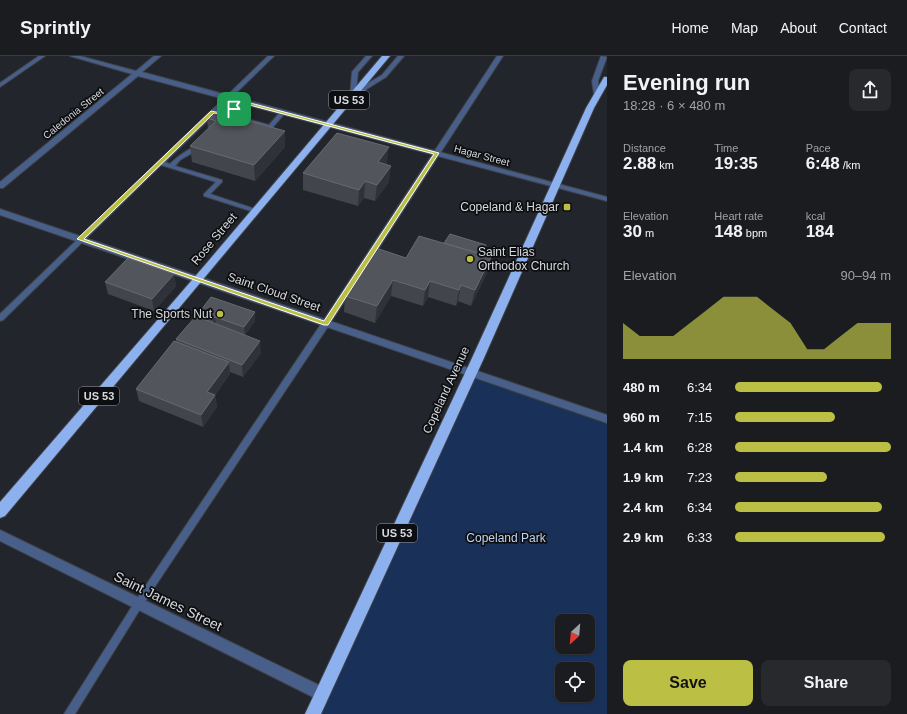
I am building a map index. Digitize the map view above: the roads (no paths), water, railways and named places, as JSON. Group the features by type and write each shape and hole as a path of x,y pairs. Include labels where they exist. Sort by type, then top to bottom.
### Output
{"highway":[{"name":"Rose Street","path":"0,512 198,280 386,56"},
{"name":"Copeland Avenue","path":"313,714 471,373 597,94 607,79"}],"street":[{"name":"Hagar Street","path":"73,56 607,199"},
{"name":"Caledonia Street","path":"0,186 158,56"},
{"path":"352,96 355,72 369,56"},
{"path":"352,96 384,76 401,56"},
{"path":"597,94 594,81 602,57"},
{"name":"Saint Cloud Street","path":"0,212 607,420"},
{"name":"Saint James Street","path":"0,535 322,694"}],"lane":[{"path":"0,85 42,56"},
{"path":"0,318 270,56"},
{"path":"69,714 140,603 326,323 500,56"},
{"path":"227,115 241,101"},
{"path":"213,112 270,127 283,112"},
{"path":"171,166 178,159 207,142"},
{"path":"160,163 220,181 206,195 256,211"}],"place":[{"name":"Copeland & Hagar","path":"567,207"},
{"name":"Saint Elias Orthodox Church","path":"470,259"},
{"name":"The Sports Nut","path":"220,314"}],"park label":[{"name":"Copeland Park","path":"506,538"}]}
